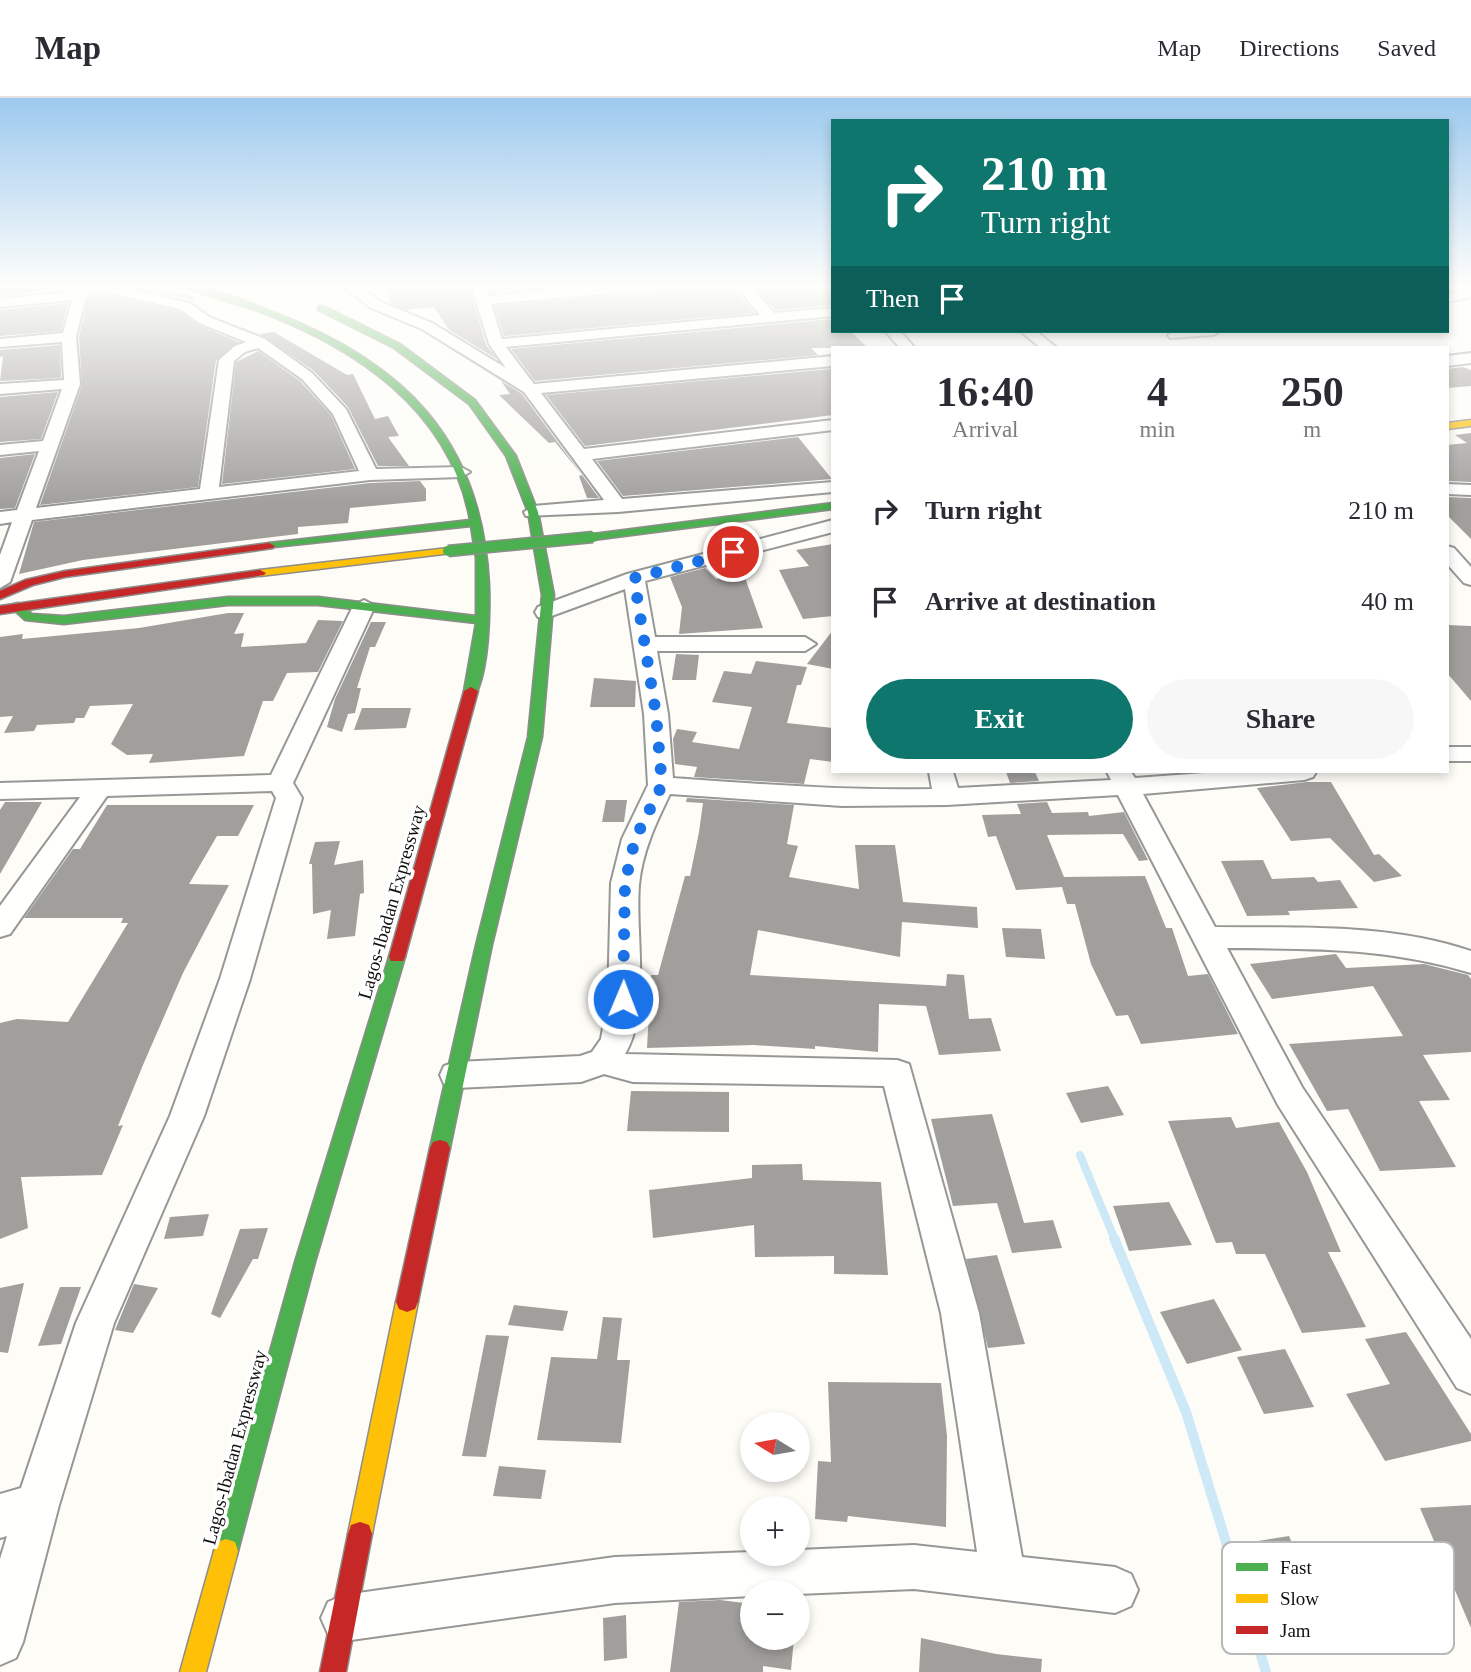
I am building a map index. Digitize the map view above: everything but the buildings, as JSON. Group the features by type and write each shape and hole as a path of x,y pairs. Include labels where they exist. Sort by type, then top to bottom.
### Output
{"main road":[{"name":"Lagos-Ibadan Expressway","path":"193,1672 344,1130 426,868 476,667 484,620 482,551 477,522 461,472 448,443 431,418 401,387 361,358"},
{"path":"333,1672 388,1385 456,1075 535,737 548,596 560,580 511,456 472,402 414,358"},
{"path":"1449,426 1471,423"},
{"path":"0,610 292,568 593,537 831,506"},
{"path":"0,595 20,585 122,567 278,544 477,522"},
{"path":"18,607 30,617 47,621 228,601 318,601 484,620"}],"street":[{"path":"0,582 22,515 51,445 72,384 70,358"},
{"path":"209,493 229,358"},
{"path":"283,358 307,376 340,412 370,475"},
{"path":"480,358 530,389 831,361"},
{"path":"506,358 618,506"},
{"path":"1449,361 1467,358"},
{"path":"0,389 72,384"},
{"path":"580,455 831,425"},
{"path":"0,450 51,445"},
{"path":"0,518 370,475 461,472"},
{"path":"533,512 831,487"},
{"path":"1449,489 1471,490"},
{"path":"545,612 624,581 831,527"},
{"path":"1449,554 1471,579"},
{"path":"560,580 624,581"},
{"path":"603,1061 617,1041 623,999 625,883 635,839 662,785 646,643 624,581"},
{"path":"280,783 365,606"},
{"path":"646,643 805,644"},
{"path":"1449,754 1471,754"},
{"path":"662,785 839,798 944,784 1281,773"},
{"path":"1123,780 1209,937 1290,1096 1471,1374"},
{"path":"0,791 280,783"},
{"path":"0,1642 19,1510 95,1322 187,1116 235,979 289,798 280,783"},
{"path":"0,926 99,789"},
{"path":"1209,937 1408,945 1445,951 1471,962"},
{"path":"456,1075 581,1069 603,1061 633,1069 897,1073 960,1313 1003,1577"},
{"path":"344,1618 615,1580 914,1566 1115,1590"}],"waterway":[{"path":"1080,1155 1115,1240"},
{"path":"1114,1238 1186,1412 1226,1542"},
{"path":"1260,1654 1266,1672"}],"traffic: fast":[{"path":"362,358 413,400 440,435 460,473 474,515 482,558 483,603 480,647 471,691"},
{"path":"414,358 472,402 511,456 533,512 548,595 535,737 484,945 440,1148"},
{"path":"593,537 831,506"},
{"path":"269,546 477,522"},
{"path":"448,551 593,537"},
{"path":"18,607 29,617 64,620 228,601 318,601 484,620"},
{"path":"226,1551 305,1262 397,957"}],"traffic: slow":[{"path":"1449,426 1471,423"},
{"path":"260,573 448,551"},
{"path":"360,1534 407,1302"},
{"path":"193,1672 226,1551"}],"traffic: jam":[{"path":"0,595 29,582 65,574 269,546"},
{"path":"0,610 260,573"},
{"path":"397,957 471,691"},
{"path":"407,1302 440,1148"},
{"path":"333,1672 360,1534"}],"route":[{"path":"623,999 625,883 635,839 662,785 656,714 634,578 733,552"}]}
